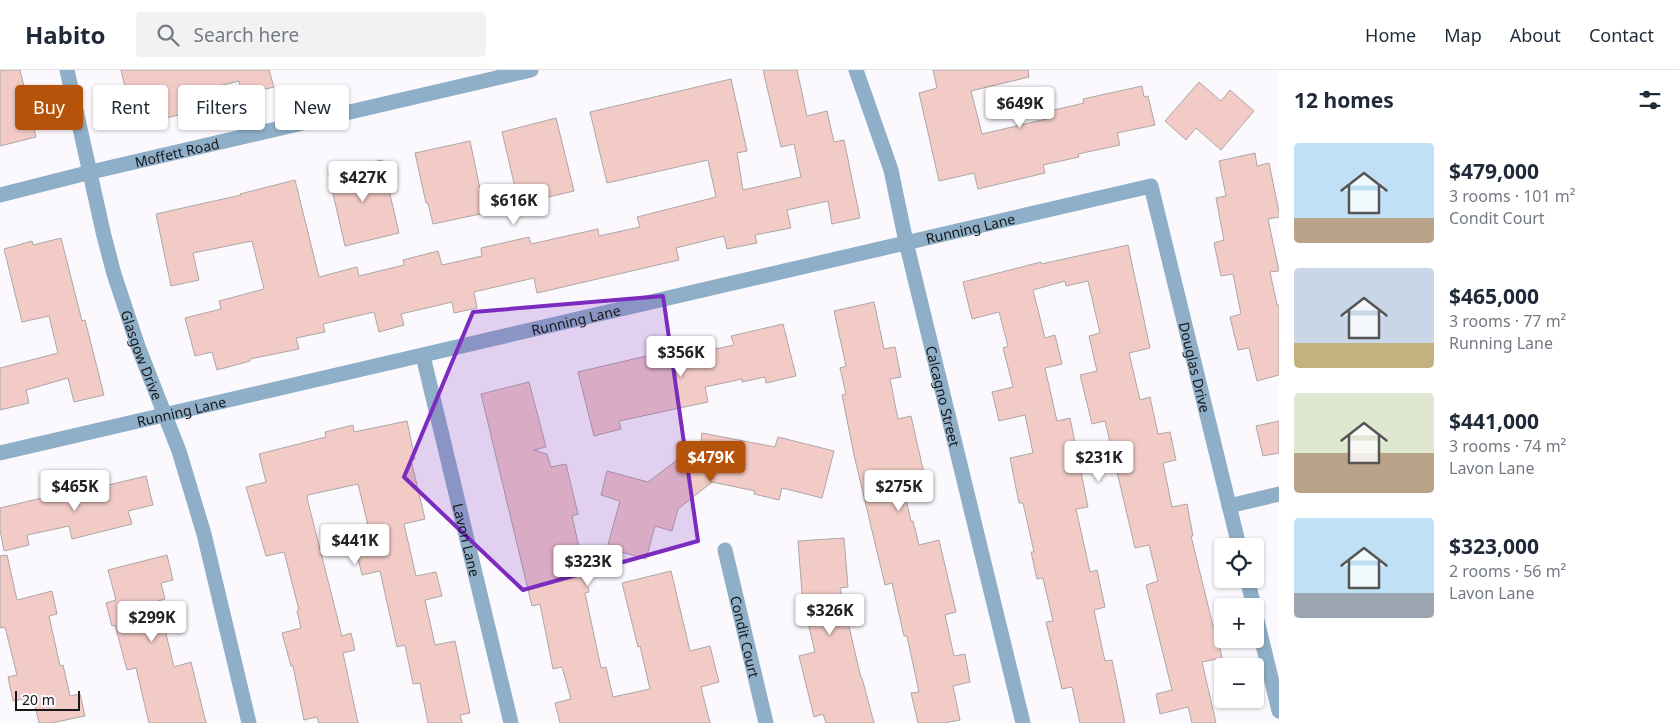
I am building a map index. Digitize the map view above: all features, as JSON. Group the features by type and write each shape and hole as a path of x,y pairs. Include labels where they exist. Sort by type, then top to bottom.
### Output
{"street":[{"name":"Glasgow Drive","path":"67,70 114,274 139,349 179,451 204,534 249,723"},
{"name":"Moffett Road","path":"0,195 90,172 531,70"},
{"name":"Calcagno Street","path":"856,70 890,170 1023,723"},
{"name":"Running Lane","path":"0,453 1152,186"},
{"name":"Douglas Drive","path":"1152,186 1237,538"},
{"name":"Lavon Lane","path":"423,356 511,723"},
{"path":"1229,506 1279,494"},
{"name":"Condit Court","path":"725,550 766,723"},
{"path":"1264,648 1279,711"}],"highlighted area":[{"path":"663,296 698,541 523,590 404,477 473,312"}],"building":[{"path":"0,70 20,70 24,85 15,85 15,130 34,130 36,137 0,146"},
{"path":"121,70 269,70 274,87 265,89 265,85 240,85 239,81 223,85 178,85 178,115 168,117 168,85 124,85"},
{"path":"763,70 797,70 807,116 827,111 834,142 844,140 860,218 832,224 828,201 787,210 791,228 755,235 757,243 727,249 724,236 676,248 679,260 537,293 534,278 474,292 477,308 454,313 452,302 401,314 404,325 379,332 374,312 323,324 325,332 296,338 299,349 250,359 250,361 217,370 212,352 195,356 185,318 221,309 219,301 264,289 252,241 193,253 199,280 171,286 156,214 241,195 295,180 319,277 357,267 359,276 404,265 403,260 438,251 442,265 482,256 481,248 529,237 531,244 598,229 599,236 640,227 637,217 716,197 708,160 607,183 590,112 731,79 747,151 737,153 743,190 801,177 794,144 781,147"},
{"path":"933,70 1028,70 1029,77 971,91 982,134 1051,118 1050,111 1084,103 1083,99 1142,86 1144,97 1148,96 1155,125 1117,133 1120,145 1078,154 1079,157 1043,165 1045,173 978,189 974,173 939,181 919,93 937,88"},
{"path":"1199,82 1221,101 1230,90 1254,111 1221,150 1196,128 1186,140 1165,121"},
{"path":"556,118 574,191 519,204 502,132"},
{"path":"470,141 485,213 433,224 428,203 426,203 415,153"},
{"path":"1255,153 1257,166 1269,163 1279,212 1279,217 1268,219 1279,271 1270,272 1277,305 1279,305 1279,375 1257,381 1249,348 1238,350 1230,317 1241,314 1233,274 1221,276 1214,243 1224,240 1216,198 1226,196 1219,161"},
{"path":"382,160 399,233 345,246 328,172"},
{"path":"61,238 82,321 85,320 104,395 74,402 68,378 26,390 29,403 0,410 0,368 58,353 49,316 22,322 4,249 32,241 33,245"},
{"path":"1128,245 1150,348 1129,353 1140,400 1150,397 1158,434 1170,432 1176,460 1163,463 1172,507 1187,504 1193,536 1191,536 1214,626 1214,648 1220,648 1222,658 1214,658 1214,660 1202,662 1216,723 1192,723 1188,707 1160,714 1156,694 1172,690 1146,585 1158,581 1149,545 1135,548 1105,421 1092,424 1080,375 1097,371 1089,336 1100,333 1088,281 1066,286 1065,281 1033,290 1045,338 1055,335 1062,364 1045,368 1057,421 1070,418 1088,507 1076,509 1090,572 1097,570 1105,607 1094,610 1105,661 1112,660 1125,723 1080,723 1072,687 1062,689 1046,622 1053,621 1043,578 1037,579 1031,552 1034,552 1023,503 1019,503 1010,458 1033,453 1025,415 999,421 992,392 1013,387 1003,348 1008,346 999,312 972,319 963,282 1041,262 1041,264"},
{"path":"874,302 884,349 895,347 901,377 890,379 898,419 911,416 925,478 902,483 911,521 913,521 919,545 939,540 956,612 945,615 954,656 965,654 970,682 953,686 960,720 944,723 918,723 911,693 919,692 907,636 904,636 892,583 885,585 854,455 842,395 846,394 840,368 846,366 834,311"},
{"path":"783,324 796,376 766,383 765,377 742,382 742,379 705,387 708,402 619,421 621,429 594,436 578,372 672,350 674,358 734,345 731,336"},
{"path":"529,382 546,447 534,450 547,454 551,467 566,464 578,514 572,516 589,592 585,593 601,668 606,667 613,697 650,689 622,583 671,571 690,651 710,646 719,682 701,687 710,723 560,723 555,703 571,699 562,667 553,669 540,604 532,606 481,394"},
{"path":"407,421 415,459 411,460 425,519 404,524 416,576 436,572 442,596 425,600 435,645 455,641 470,713 460,715 462,723 428,723 420,683 413,684 405,645 397,647 380,571 362,575 355,546 372,542 358,484 308,495 307,498 342,636 351,633 355,650 343,653 358,723 319,723 317,717 304,720 293,666 291,666 282,633 301,628 297,611 299,610 284,552 266,556 246,487 266,482 259,454 326,437 325,432 353,425 354,432"},
{"path":"1279,421 1279,453 1263,456 1256,426"},
{"path":"702,433 775,447 778,437 834,451 822,498 782,488 779,500 754,494 755,491 712,482 678,509 672,531 655,526 646,559 607,548 620,501 601,495 607,471 648,482 701,442"},
{"path":"146,476 153,505 128,511 132,524 72,539 69,526 27,535 29,545 4,551 0,530 0,508 46,497 46,500"},
{"path":"844,538 848,587 840,588 861,678 874,723 826,723 823,714 814,717 799,656 815,652 803,606 798,541"},
{"path":"7,555 17,600 52,591 57,614 49,616 60,666 63,665 70,696 80,694 85,716 51,723 39,723 33,697 13,701 8,677 17,675 5,627 0,628 0,556"},
{"path":"167,555 173,580 161,583 165,599 158,601 174,667 191,662 206,723 149,723 136,668 127,670 115,625 112,626 106,603 116,600 108,570"}]}
